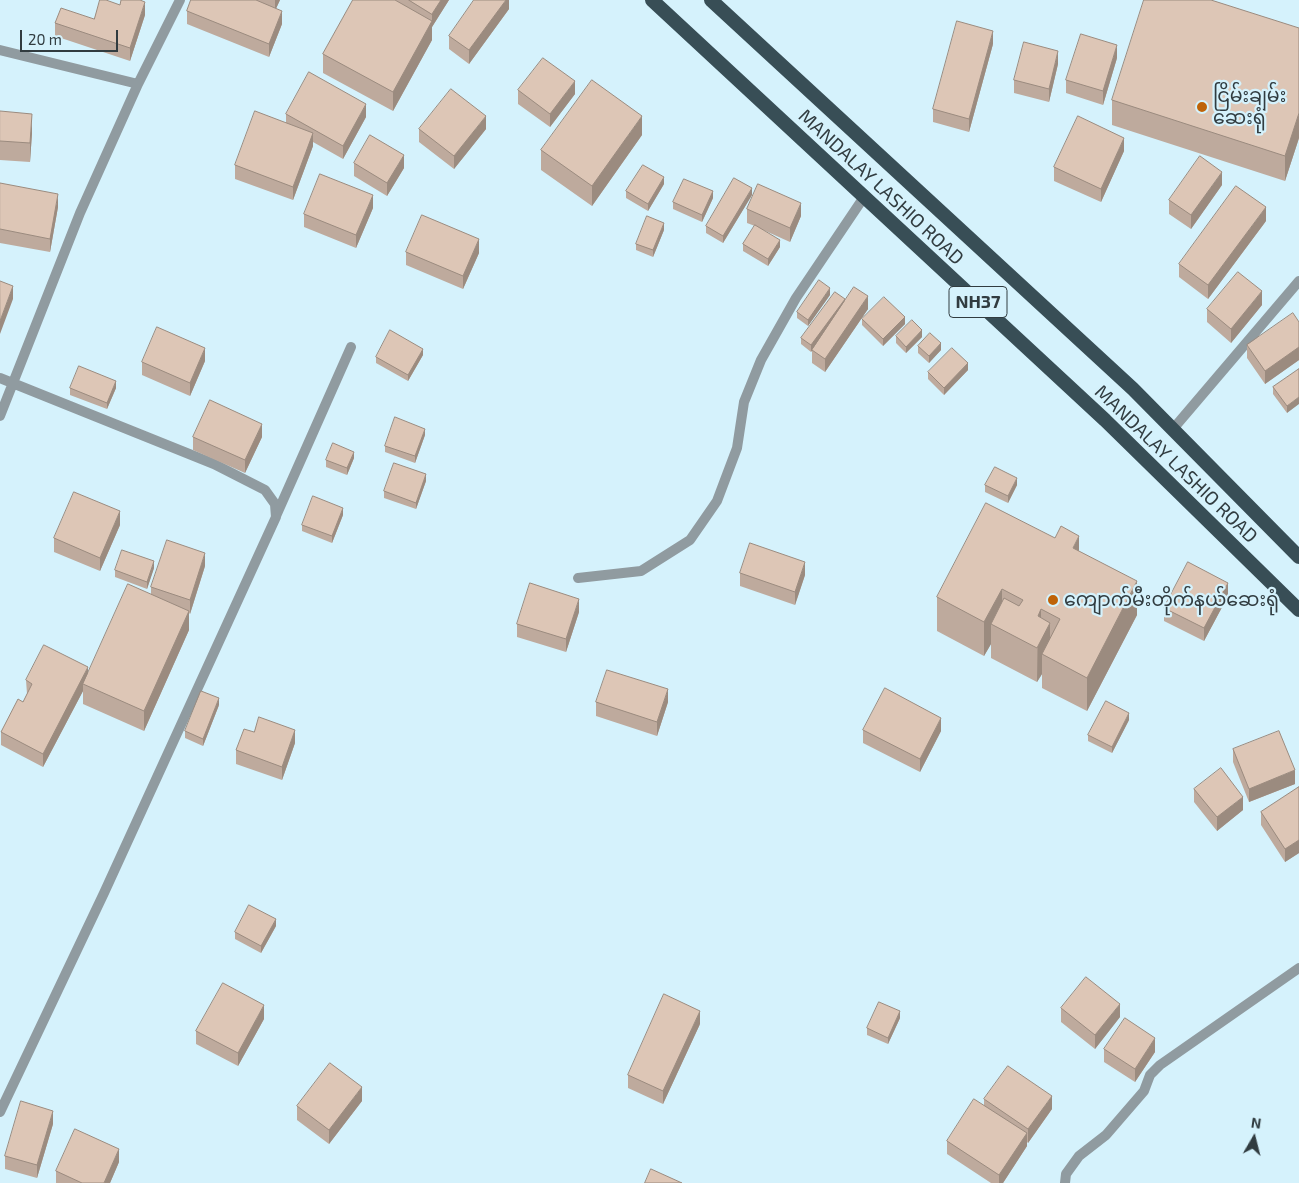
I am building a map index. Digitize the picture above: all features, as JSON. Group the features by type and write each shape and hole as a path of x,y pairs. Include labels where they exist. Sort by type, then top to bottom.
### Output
{"highway":[{"name":"MANDALAY LASHIO ROAD","path":"652,0 1105,420 1299,610"},
{"name":"MANDALAY LASHIO ROAD","path":"711,0 1133,389 1299,557"}],"street":[{"path":"0,416 80,213 138,84 180,0"},
{"path":"0,50 138,84"},
{"path":"578,578 641,571 690,540 717,501 737,448 744,402 762,360 796,298 864,197"},
{"path":"1172,429 1299,281"},
{"path":"0,1112 104,893 276,517 351,347"},
{"path":"0,378 214,464 265,490 275,504 276,517"},
{"path":"1064,1183 1066,1174 1079,1156 1106,1135 1144,1091 1150,1075 1160,1065 1299,968"}],"building":[{"path":"100,0 120,5 121,0 140,0 145,2 130,48 55,23 61,8 94,19"},
{"path":"191,0 256,0 282,11 269,44 187,11"},
{"path":"353,0 395,0 432,21 393,92 323,54"},
{"path":"409,0 441,0 432,14"},
{"path":"474,0 506,0 469,50 449,36"},
{"path":"1144,0 1211,0 1299,28 1299,113 1285,156 1112,100"},
{"path":"957,21 993,31 969,119 933,109"},
{"path":"1081,34 1117,45 1103,91 1066,80"},
{"path":"1024,42 1058,51 1049,89 1014,80"},
{"path":"543,58 575,81 550,114 518,90"},
{"path":"309,72 366,104 343,146 286,114"},
{"path":"592,80 642,116 592,186 541,150"},
{"path":"451,89 486,116 454,156 419,129"},
{"path":"0,111 32,114 30,143 0,141"},
{"path":"255,111 313,133 293,187 235,165"},
{"path":"1078,116 1124,138 1101,189 1054,167"},
{"path":"370,135 404,155 387,183 354,163"},
{"path":"1200,156 1222,172 1191,215 1169,200"},
{"path":"643,165 664,177 648,204 626,191"},
{"path":"320,174 373,195 356,235 304,214"},
{"path":"734,178 752,188 723,236 706,226"},
{"path":"684,179 713,191 702,215 673,202"},
{"path":"0,183 58,194 50,239 0,229"},
{"path":"758,184 801,203 790,228 747,209"},
{"path":"1236,186 1266,207 1208,285 1179,264"},
{"path":"422,215 479,239 463,276 406,252"},
{"path":"647,216 664,223 653,250 636,244"},
{"path":"755,225 780,240 768,259 743,244"},
{"path":"1238,272 1262,291 1231,329 1207,309"},
{"path":"819,280 830,288 808,320 797,312"},
{"path":"0,281 13,286 0,321"},
{"path":"854,287 868,296 825,359 812,350"},
{"path":"835,292 845,299 811,345 801,338"},
{"path":"884,297 905,317 883,339 862,319"},
{"path":"1293,313 1299,322 1299,347 1265,371 1247,345"},
{"path":"912,320 922,330 906,347 896,336"},
{"path":"157,327 205,348 190,383 142,362"},
{"path":"390,330 423,349 408,375 376,357"},
{"path":"930,333 941,343 929,356 918,346"},
{"path":"952,348 968,363 944,388 928,372"},
{"path":"79,366 116,381 107,403 70,388"},
{"path":"1299,369 1299,397 1287,406 1273,387"},
{"path":"210,400 262,424 245,460 193,437"},
{"path":"395,417 425,429 415,456 385,446"},
{"path":"333,443 354,452 347,468 326,460"},
{"path":"394,463 426,474 416,503 384,491"},
{"path":"995,467 1017,478 1008,496 985,485"},
{"path":"74,492 120,511 100,558 54,538"},
{"path":"313,496 343,508 332,536 302,525"},
{"path":"986,503 1055,538 1061,526 1079,536 1073,548 1137,581 1087,678 1042,654 1060,619 1041,609 1038,616 1050,623 1037,648 991,624 1004,598 1019,606 1023,600 1002,589 984,622 937,597"},
{"path":"167,540 205,553 190,600 151,587"},
{"path":"750,543 805,562 795,592 740,573"},
{"path":"122,550 154,561 147,582 115,570"},
{"path":"1188,562 1228,583 1204,628 1164,608"},
{"path":"530,583 579,599 566,639 517,624"},
{"path":"128,584 189,611 144,711 83,684"},
{"path":"44,645 88,667 43,754 1,732 18,699 23,702 32,684 26,680"},
{"path":"607,670 668,689 657,722 596,702"},
{"path":"885,688 941,718 920,759 863,730"},
{"path":"201,691 219,698 203,739 185,731"},
{"path":"1106,701 1129,713 1112,747 1088,735"},
{"path":"259,717 295,730 282,767 236,750 244,729 254,732"},
{"path":"1279,731 1295,770 1249,789 1233,749"},
{"path":"1221,768 1243,797 1217,817 1194,789"},
{"path":"1299,787 1299,840 1285,849 1261,812"},
{"path":"249,905 276,919 261,946 235,932"},
{"path":"1086,977 1120,1004 1095,1035 1061,1008"},
{"path":"223,983 264,1005 238,1053 196,1031"},
{"path":"664,994 700,1011 663,1091 628,1075"},
{"path":"879,1002 900,1011 888,1038 867,1028"},
{"path":"1125,1018 1155,1038 1135,1069 1104,1049"},
{"path":"330,1063 362,1087 329,1130 297,1106"},
{"path":"1008,1066 1052,1096 1028,1129 984,1099"},
{"path":"974,1099 1027,1133 999,1175 947,1141"},
{"path":"21,1101 53,1111 37,1165 5,1156"},
{"path":"75,1129 119,1149 104,1183 82,1183 56,1171"},
{"path":"651,1169 682,1183 645,1183"}],"place":[{"name":"ငြိမ်းချမ်း ဆေးရုံ","path":"1202,107"},
{"name":"ကျောက်မီးတိုက်နယ်ဆေးရုံ","path":"1053,600"}]}
